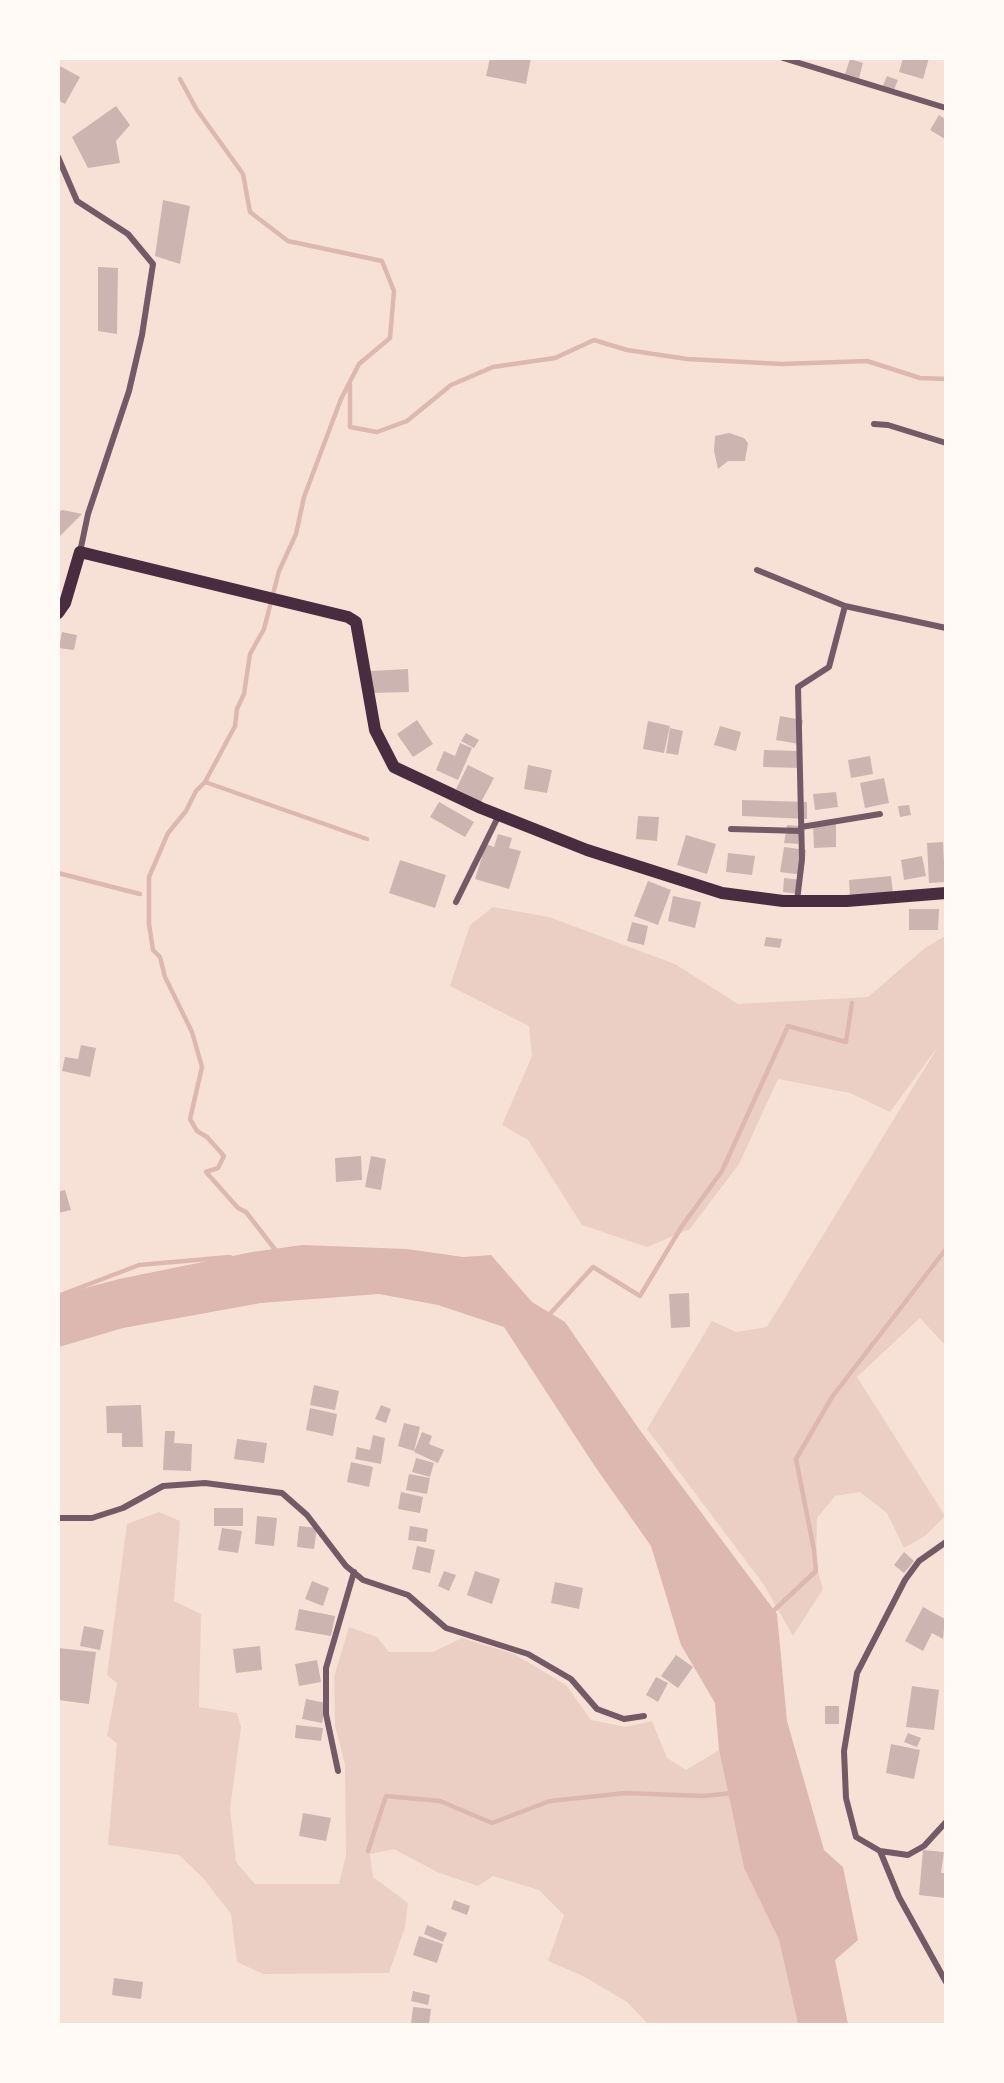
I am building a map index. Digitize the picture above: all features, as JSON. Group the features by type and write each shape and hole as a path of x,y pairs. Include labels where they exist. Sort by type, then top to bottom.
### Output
{"main road":[{"path":"58,613 64,603 80,552 348,616 356,622 375,730 394,767 499,815 587,850 722,893 797,901 847,901 945,893"}],"street":[{"path":"786,59 945,108"},
{"path":"58,157 77,201 129,234 153,264 142,335 129,391 88,514 80,552"},
{"path":"874,424 888,425 945,443"},
{"path":"757,570 845,606 945,628"},
{"path":"797,901 802,859 798,687 829,667 845,606"},
{"path":"730,829 801,829 880,814"},
{"path":"456,902 499,815"},
{"path":"58,1518 92,1518 123,1508 163,1486 205,1483 282,1493 307,1515 346,1566 363,1580 408,1595 446,1628 528,1654 571,1679 597,1709 624,1719 644,1716"},
{"path":"945,1542 919,1561 905,1580 857,1673 844,1751 846,1798 856,1837 880,1851 908,1855 924,1846 945,1822"},
{"path":"338,1771 326,1714 326,1668 354,1572"},
{"path":"880,1851 899,1897 945,1982"}],"shaded area":[{"path":"493,907 549,917 675,964 738,1004 868,997 925,948 945,936 945,1345 920,1318 857,1377 945,1516 925,1536 904,1548 887,1513 860,1492 835,1496 817,1518 816,1565 823,1589 793,1636 764,1585 647,1429 712,1321 736,1332 767,1327 939,1045 890,1112 850,1093 778,1079 739,1164 690,1229 647,1247 582,1225 528,1140 502,1125 532,1056 529,1026 450,986 470,925"},
{"path":"302,1245 407,1249 463,1257 491,1255 532,1302 565,1322 639,1429 777,1614 787,1721 824,1850 843,1867 858,1940 835,1960 848,2024 798,2024 779,1940 744,1868 719,1750 715,1703 681,1645 651,1546 594,1465 504,1327 438,1305 379,1294 261,1303 123,1328 59,1347 59,1295 119,1279 252,1252"},
{"path":"159,1512 180,1521 174,1601 201,1614 199,1707 237,1713 241,1727 230,1809 236,1862 255,1884 339,1884 346,1855 345,1764 335,1726 334,1677 349,1627 377,1637 389,1652 433,1652 462,1638 514,1654 566,1685 591,1720 626,1727 652,1721 667,1758 686,1770 719,1750 744,1868 779,1940 798,2024 648,2024 627,2002 583,1976 548,1961 564,1915 539,1890 493,1876 478,1886 439,1873 394,1849 370,1854 373,1877 408,1903 405,1927 389,1973 263,1974 237,1962 231,1914 203,1878 179,1855 108,1845 117,1743 107,1736 117,1683 107,1675 127,1524"}],"building":[{"path":"490,58 531,58 526,84 486,76"},
{"path":"903,58 929,58 923,79 899,72"},
{"path":"850,59 863,63 859,78 845,74"},
{"path":"58,65 80,77 65,104 58,100"},
{"path":"887,76 898,80 893,92 882,88"},
{"path":"116,106 130,125 116,141 120,163 88,168 72,137"},
{"path":"939,115 945,119 945,139 930,130"},
{"path":"163,200 190,206 180,264 155,256"},
{"path":"98,267 118,268 117,334 98,331"},
{"path":"729,433 744,438 748,443 745,461 728,461 718,469 714,451 715,436"},
{"path":"63,510 82,514 60,536 58,512"},
{"path":"62,632 77,635 74,650 59,648"},
{"path":"408,669 409,692 371,693 370,671"},
{"path":"780,716 803,720 799,744 776,740"},
{"path":"417,720 433,744 413,757 397,734"},
{"path":"648,721 670,726 664,753 643,749"},
{"path":"720,726 741,732 736,751 714,745"},
{"path":"670,728 683,731 678,755 666,753"},
{"path":"466,733 479,740 474,748 461,741"},
{"path":"460,743 472,748 458,780 436,770 444,751 455,756"},
{"path":"764,750 800,751 800,768 763,767"},
{"path":"870,756 873,774 851,778 848,760"},
{"path":"468,765 494,778 481,802 456,789"},
{"path":"528,765 552,770 547,793 524,789"},
{"path":"884,778 889,803 865,808 860,783"},
{"path":"836,792 838,807 815,810 813,794"},
{"path":"742,800 807,802 807,819 742,816"},
{"path":"439,802 474,822 465,837 430,817"},
{"path":"909,805 911,815 900,817 898,806"},
{"path":"638,816 659,817 657,841 636,839"},
{"path":"836,823 836,847 814,848 813,824"},
{"path":"787,825 800,826 798,844 784,843"},
{"path":"498,834 512,838 509,848 521,851 509,889 475,879 486,844 494,847"},
{"path":"686,835 716,844 707,874 677,865"},
{"path":"943,842 945,882 929,883 927,843"},
{"path":"784,847 806,850 803,875 780,872"},
{"path":"728,853 755,856 752,875 726,872"},
{"path":"922,856 926,876 904,880 901,860"},
{"path":"400,860 446,875 435,908 389,893"},
{"path":"891,876 893,893 850,896 849,880"},
{"path":"784,878 802,880 800,894 783,892"},
{"path":"648,881 671,890 658,925 634,916"},
{"path":"673,896 701,902 695,928 668,921"},
{"path":"909,909 939,909 938,930 909,930"},
{"path":"632,922 648,926 644,945 627,941"},
{"path":"766,937 782,939 780,948 764,946"},
{"path":"81,1045 96,1048 90,1077 62,1071 65,1057 78,1059"},
{"path":"361,1156 362,1180 336,1182 335,1158"},
{"path":"371,1156 386,1159 381,1190 365,1187"},
{"path":"65,1190 71,1210 58,1213 58,1192"},
{"path":"689,1293 690,1327 671,1328 669,1294"},
{"path":"314,1385 339,1391 335,1410 310,1405"},
{"path":"141,1405 143,1447 122,1447 122,1433 107,1433 106,1406"},
{"path":"381,1405 391,1409 386,1423 375,1419"},
{"path":"310,1408 337,1414 333,1436 306,1430"},
{"path":"404,1423 420,1427 414,1451 398,1446"},
{"path":"165,1431 175,1431 174,1443 192,1444 191,1471 163,1470"},
{"path":"422,1432 432,1436 429,1444 444,1450 438,1463 414,1452"},
{"path":"373,1435 385,1438 381,1464 355,1459 357,1447 370,1450"},
{"path":"237,1439 267,1443 264,1463 234,1459"},
{"path":"416,1458 434,1463 430,1477 412,1472"},
{"path":"351,1462 373,1467 369,1487 347,1482"},
{"path":"409,1474 430,1478 427,1494 406,1490"},
{"path":"401,1492 423,1497 420,1513 398,1509"},
{"path":"214,1508 243,1508 243,1526 214,1526"},
{"path":"257,1516 277,1518 274,1546 255,1544"},
{"path":"299,1526 317,1528 314,1549 297,1547"},
{"path":"410,1526 428,1529 426,1542 408,1540"},
{"path":"222,1528 242,1531 238,1553 218,1550"},
{"path":"417,1546 435,1550 430,1573 412,1569"},
{"path":"904,1552 914,1561 904,1573 894,1565"},
{"path":"444,1571 456,1575 449,1591 438,1586"},
{"path":"475,1571 500,1579 492,1604 467,1595"},
{"path":"312,1581 329,1588 323,1606 305,1599"},
{"path":"555,1582 583,1588 579,1609 551,1603"},
{"path":"923,1607 945,1619 943,1639 932,1633 923,1651 905,1641"},
{"path":"299,1609 335,1616 331,1636 295,1630"},
{"path":"84,1626 104,1630 100,1650 80,1646"},
{"path":"260,1646 262,1670 236,1673 233,1649"},
{"path":"58,1648 96,1652 89,1704 58,1700"},
{"path":"676,1655 693,1667 678,1688 661,1676"},
{"path":"317,1660 321,1682 299,1686 295,1664"},
{"path":"656,1677 668,1683 658,1702 646,1695"},
{"path":"912,1686 939,1690 934,1730 906,1727"},
{"path":"306,1699 326,1703 322,1723 302,1719"},
{"path":"825,1706 839,1706 839,1724 825,1724"},
{"path":"296,1725 323,1728 321,1741 295,1738"},
{"path":"908,1733 921,1738 917,1747 904,1742"},
{"path":"891,1744 920,1750 914,1779 886,1773"},
{"path":"303,1813 331,1818 326,1841 299,1836"},
{"path":"923,1850 944,1852 941,1873 945,1873 945,1898 919,1895"},
{"path":"454,1900 470,1906 467,1915 451,1909"},
{"path":"427,1925 447,1933 443,1942 424,1934"},
{"path":"419,1936 443,1944 437,1963 413,1955"},
{"path":"114,1978 143,1982 141,1999 112,1995"},
{"path":"413,1991 430,1995 428,2005 411,2001"},
{"path":"413,2007 431,2009 429,2024 411,2024"}],"waterway":[{"path":"180,79 197,110 243,174 250,212 288,241 382,261 394,291 390,338 359,364 341,399 304,497 296,534 279,571 264,629 250,654 244,694 237,709 235,726 205,782 196,791 186,811 168,833 149,877 149,924 153,950 160,957 165,977 192,1032 202,1067 190,1119 197,1131 207,1137 224,1156 218,1168 206,1172 238,1208 246,1212 277,1252"},
{"path":"350,385 350,427 377,432 407,421 451,385 493,367 555,358 594,340 627,350 687,359 782,364 867,361 920,378 946,379"},
{"path":"205,782 367,839"},
{"path":"58,873 140,894"},
{"path":"547,1317 593,1267 640,1296 682,1226 722,1171 788,1026 846,1042 852,1003"},
{"path":"770,1614 816,1571 796,1459 832,1397 946,1249"},
{"path":"58,1296 139,1265 230,1257"},
{"path":"368,1851 386,1796 440,1801 492,1823 550,1801 626,1793 703,1796 733,1793"}]}
